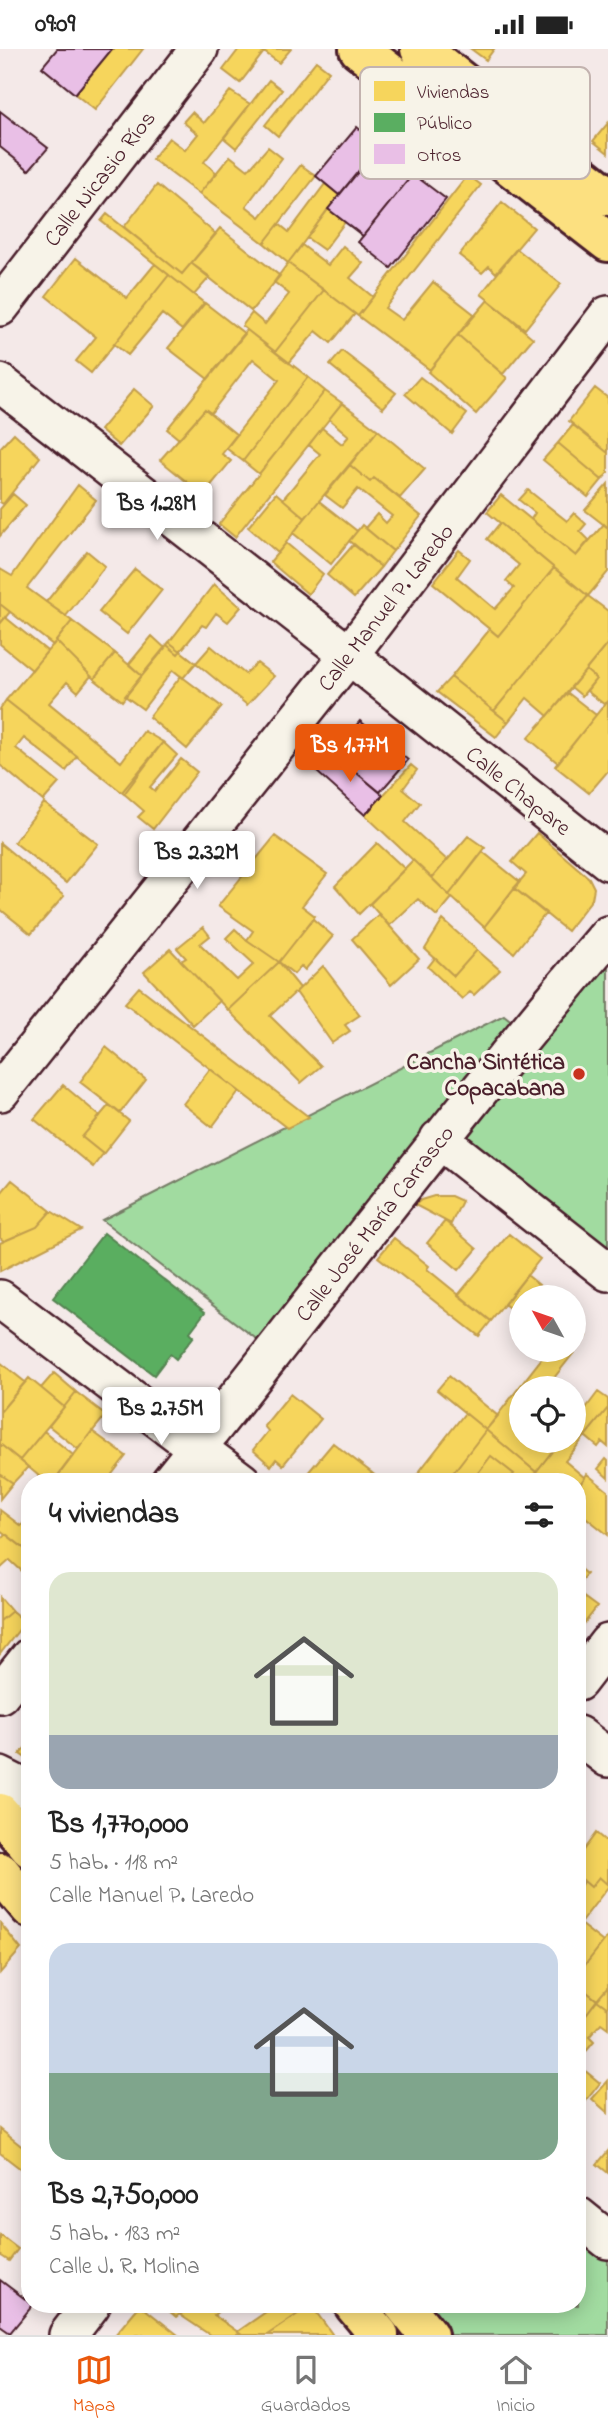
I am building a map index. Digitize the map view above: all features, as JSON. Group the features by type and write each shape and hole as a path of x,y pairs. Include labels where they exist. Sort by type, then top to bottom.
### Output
{"main road":[{"path":"359,49 382,67"},
{"path":"420,49 443,67"},
{"path":"527,179 608,242"},
{"path":"586,179 608,196"},
{"path":"0,1813 21,1838"},
{"path":"0,1872 21,1897"},
{"path":"361,2313 379,2335"},
{"path":"410,2313 428,2335"}],"street":[{"name":"Calle Nicasio Ríos","path":"0,307 199,49"},
{"name":"Calle Manuel P. Laredo","path":"0,1092 349,655 608,315"},
{"name":"Calle Chapare","path":"0,383 608,861"},
{"name":"Calle José María Carrasco","path":"177,1473 439,1139 608,935"},
{"path":"439,1139 608,1272"},
{"path":"0,1299 230,1473"},
{"path":"586,1672 608,1643"},
{"path":"0,1694 21,1668"},
{"path":"586,1741 608,1758"},
{"path":"0,1776 21,1786"},
{"path":"586,2222 608,2240"},
{"path":"68,2335 85,2313"}],"green space":[{"name":"Cancha Sintética Copacabana","path":"608,956 608,1261 465,1141"},
{"path":"504,1015 515,1024 263,1344 102,1220"},
{"path":"586,2243 608,2261 608,2335 450,2335 432,2313 586,2313"}],"building: Viviendas":[{"path":"112,49 143,49 95,110 75,94"},
{"path":"239,49 291,49 279,63 264,52 240,83 223,70"},
{"path":"471,49 494,49 486,60"},
{"path":"316,61 329,71 278,136 265,125"},
{"path":"269,80 282,90 236,148 224,138"},
{"path":"230,91 250,104 204,162 217,173 199,194 152,159 169,138 185,150 198,134 183,122 192,112 204,123"},
{"path":"608,123 608,153 593,141"},
{"path":"268,147 282,158 246,206 260,217 301,165 316,176 264,243 199,194 230,156 248,170"},
{"path":"465,179 473,179 481,185 385,308 402,320 433,282 474,314 430,370 358,316"},
{"path":"325,184 339,195 288,263 264,243 279,224 289,232"},
{"path":"157,185 216,234 182,274 124,227"},
{"path":"502,202 534,228 496,273 489,266 482,273 459,255"},
{"path":"328,209 345,222 324,250 307,238"},
{"path":"107,214 182,274 191,263 210,277 194,295 101,221"},
{"path":"220,228 280,276 251,311 191,263"},
{"path":"302,245 328,265 343,246 363,263 350,278 373,297 358,316 288,263"},
{"path":"517,249 561,284 525,329 481,294"},
{"path":"76,258 127,298 155,264 169,275 91,373 76,361 96,337 46,296"},
{"path":"288,263 324,290 275,352 242,326 252,313 265,324 289,294 274,282"},
{"path":"169,275 204,303 182,330 162,314 128,355 114,344"},
{"path":"324,290 355,314 331,343 316,331 289,363 275,352"},
{"path":"488,300 533,338 503,374 458,335"},
{"path":"205,303 245,334 208,379 168,348"},
{"path":"247,330 308,377 243,461 226,448 279,380 253,359 211,413 205,409 179,439 167,429"},
{"path":"458,335 507,378 476,414 428,372"},
{"path":"342,351 396,393 383,408 330,365"},
{"path":"308,377 325,391 259,474 243,461"},
{"path":"420,377 467,414 452,434 405,394"},
{"path":"595,388 608,398 608,453 569,421"},
{"path":"134,389 154,406 119,446 100,430"},
{"path":"325,391 342,403 235,537 219,524"},
{"path":"342,403 378,430 305,518 283,499 320,454 309,445 322,428 342,444 349,436 329,419"},
{"path":"205,409 237,435 222,454 231,461 203,495 160,460"},
{"path":"573,425 608,453 608,473 602,480 558,443"},
{"path":"378,430 425,469 400,498 374,478 370,482 350,465"},
{"path":"14,433 40,457 3,504 0,502 0,448"},
{"path":"558,443 602,480 588,497 543,460"},
{"path":"350,465 370,482 374,478 421,516 393,551 365,528 377,514 386,523 392,516 358,489 342,508 325,495"},
{"path":"608,484 608,528 585,510"},
{"path":"78,485 96,500 27,588 72,621 53,645 0,604 0,569 12,576"},
{"path":"528,490 567,521 574,513 586,524 580,531 589,540 576,556 531,519 535,513 519,500"},
{"path":"276,493 305,518 278,553 248,527"},
{"path":"13,494 26,505 0,536 0,509"},
{"path":"501,495 576,556 604,524 608,528 608,572 588,596 487,512"},
{"path":"319,501 357,531 331,564 293,533"},
{"path":"500,523 554,568 498,636 433,583 459,550 470,559 457,577 495,609 514,588 506,581 519,565 487,539"},
{"path":"362,525 393,551 381,567 349,541"},
{"path":"286,543 323,574 308,594 270,562"},
{"path":"354,544 381,567 354,598 327,575"},
{"path":"87,551 105,566 66,616 46,602"},
{"path":"554,568 588,596 494,711 451,677 490,629 498,636"},
{"path":"135,569 162,590 127,634 99,612"},
{"path":"214,584 241,607 228,622 216,613 206,627 202,625 178,654 167,645"},
{"path":"588,596 608,611 608,643 548,716 527,698 508,722 494,711"},
{"path":"0,604 10,612 0,624"},
{"path":"5,617 47,651 32,670 0,644 0,624"},
{"path":"72,621 115,653 94,679 56,641"},
{"path":"152,636 165,648 142,676 129,664"},
{"path":"56,641 91,676 78,692 67,682 49,703 121,762 144,731 163,742 124,794 6,700"},
{"path":"169,642 196,663 183,678 173,670 143,709 125,696"},
{"path":"608,643 608,700 605,705 587,691 596,679 586,670"},
{"path":"211,646 245,674 257,663 274,676 247,705 196,663"},
{"path":"115,653 142,676 122,701 94,679"},
{"path":"586,670 596,679 582,696 571,687"},
{"path":"181,676 222,707 187,749 149,717"},
{"path":"451,677 508,722 496,737 437,692"},
{"path":"568,693 596,715 558,763 528,738"},
{"path":"6,700 77,756 66,771 24,738 16,748 59,783 43,801 0,765 0,709"},
{"path":"608,700 608,771 589,793 555,766"},
{"path":"163,742 177,755 150,787 155,791 181,759 197,772 153,829 138,817 144,811 122,792"},
{"path":"411,765 417,770 403,789 420,803 405,822 447,860 432,878 365,815"},
{"path":"44,803 98,844 66,883 14,842"},
{"path":"537,833 589,878 594,888 592,899 567,931 514,888 526,874 512,862"},
{"path":"275,836 327,874 302,906 315,916 279,962 247,940 253,931 218,906"},
{"path":"468,836 485,848 449,895 432,878"},
{"path":"0,843 64,896 31,934 0,909"},
{"path":"377,843 405,869 359,914 335,886"},
{"path":"483,852 520,882 484,927 449,895"},
{"path":"413,860 452,898 437,916 418,899 389,926 370,904"},
{"path":"514,888 546,913 514,953 484,927"},
{"path":"379,914 419,959 391,985 352,939"},
{"path":"313,919 333,936 305,970 301,966 294,974 279,962"},
{"path":"443,920 477,950 454,976 425,949"},
{"path":"203,927 210,936 200,944 237,980 254,964 226,938 235,929 279,962 228,1010 181,961 186,958 177,948"},
{"path":"170,949 219,1001 193,1025 144,972"},
{"path":"477,950 500,970 474,995 470,992 462,999 428,967 435,958 454,976"},
{"path":"279,962 300,988 270,1016 321,1066 301,1083 228,1010"},
{"path":"323,966 360,1015 345,1025 350,1031 332,1043 296,992"},
{"path":"139,987 309,1117 287,1128 125,1003"},
{"path":"106,1047 146,1080 120,1113 80,1082"},
{"path":"210,1069 239,1091 212,1127 183,1104"},
{"path":"63,1085 100,1116 82,1137 103,1154 93,1167 34,1119"},
{"path":"109,1105 129,1121 103,1154 82,1137"},
{"path":"12,1180 51,1211 37,1227 4,1241 0,1238 0,1194"},
{"path":"434,1196 451,1196 462,1201 451,1224 415,1205"},
{"path":"51,1211 81,1230 0,1271 0,1243 37,1227"},
{"path":"445,1221 477,1249 459,1270 427,1243"},
{"path":"509,1234 540,1259 519,1285 509,1285 509,1298 491,1321 458,1295"},
{"path":"394,1238 491,1321 479,1336 378,1257"},
{"path":"527,1275 539,1285 519,1285"},
{"path":"0,1362 25,1382 0,1412"},
{"path":"539,1362 566,1362 555,1376 528,1376"},
{"path":"54,1373 76,1392 64,1407 41,1388"},
{"path":"449,1376 498,1416 486,1430 437,1390"},
{"path":"29,1378 64,1407 20,1460 0,1444 0,1412"},
{"path":"76,1392 106,1415 78,1449 49,1426"},
{"path":"598,1392 608,1399 608,1408 586,1435 586,1408"},
{"path":"290,1394 321,1419 283,1465 276,1459 271,1466 253,1450 268,1431 264,1426"},
{"path":"509,1400 509,1449 486,1430"},
{"path":"608,1408 608,1447 602,1442 598,1447 586,1435"},
{"path":"465,1413 486,1430 453,1473 418,1473"},
{"path":"486,1430 509,1449 509,1453 513,1453 536,1472 513,1473 491,1456 478,1473 453,1473"},
{"path":"44,1431 73,1455 60,1473 35,1473 20,1460"},
{"path":"92,1431 126,1456 113,1473 60,1473"},
{"path":"333,1443 372,1473 308,1473"},
{"path":"0,1444 28,1467 13,1483 0,1474"},
{"path":"513,1453 551,1453 536,1472"},
{"path":"551,1453 571,1453 565,1461 579,1473 538,1473"},
{"path":"491,1456 513,1473 478,1473"},
{"path":"606,1459 608,1461 608,1478 598,1469"},
{"path":"0,1474 13,1483 0,1499"},
{"path":"586,1475 608,1491 608,1535 586,1517"},
{"path":"0,1510 21,1526 21,1546 0,1530"},
{"path":"6,1534 21,1546 21,1570 10,1560 0,1569 0,1540"},
{"path":"0,1597 12,1611 0,1621"},
{"path":"586,1599 597,1607 586,1621"},
{"path":"12,1611 21,1619 21,1627 0,1654 0,1621"},
{"path":"596,1833 608,1843 608,1885 599,1877 591,1887 586,1883 586,1846"},
{"path":"599,1877 608,1885 586,1916 586,1883 591,1887"},
{"path":"0,1923 21,1949 0,1973"},
{"path":"586,1929 603,1942 586,1964"},
{"path":"608,1936 608,1987 597,2000 586,1991 586,1964"},
{"path":"608,1987 608,2008 597,2000"},
{"path":"586,1991 597,2000 586,2014"},
{"path":"597,2000 608,2008 608,2028 601,2023 589,2037 594,2042 586,2052 586,2014"},
{"path":"586,2072 600,2083 586,2101"},
{"path":"608,2081 608,2113 592,2099"},
{"path":"0,2129 21,2146 21,2169 0,2153"},
{"path":"608,2151 608,2173 597,2164"},
{"path":"0,2235 18,2249 9,2261 0,2255"},
{"path":"133,2313 150,2313 178,2335 115,2335"},
{"path":"216,2313 214,2315 242,2335 210,2335 180,2315"},
{"path":"264,2313 299,2313 267,2335 242,2335 237,2332"},
{"path":"299,2313 317,2313 332,2334 331,2335 267,2335"}],"building: Público":[{"path":"104,1233 205,1312 190,1332 194,1336 176,1359 170,1354 154,1375 53,1298"}],"building: Otros":[{"path":"57,49 112,49 75,94 42,67"},
{"path":"0,111 48,148 29,170 0,147"},
{"path":"357,127 360,130 360,169 339,195 316,176"},
{"path":"360,169 360,179 409,179 363,236 328,209"},
{"path":"409,179 420,179 446,199 391,268 358,242"},
{"path":"360,721 408,760 380,792 333,753"},
{"path":"333,753 383,795 365,815 317,772"},
{"path":"0,2280 21,2296 21,2313 26,2313 10,2333 0,2326"}],"place":[{"name":"Cancha Sintética Copacabana","path":"579,1074"}]}
